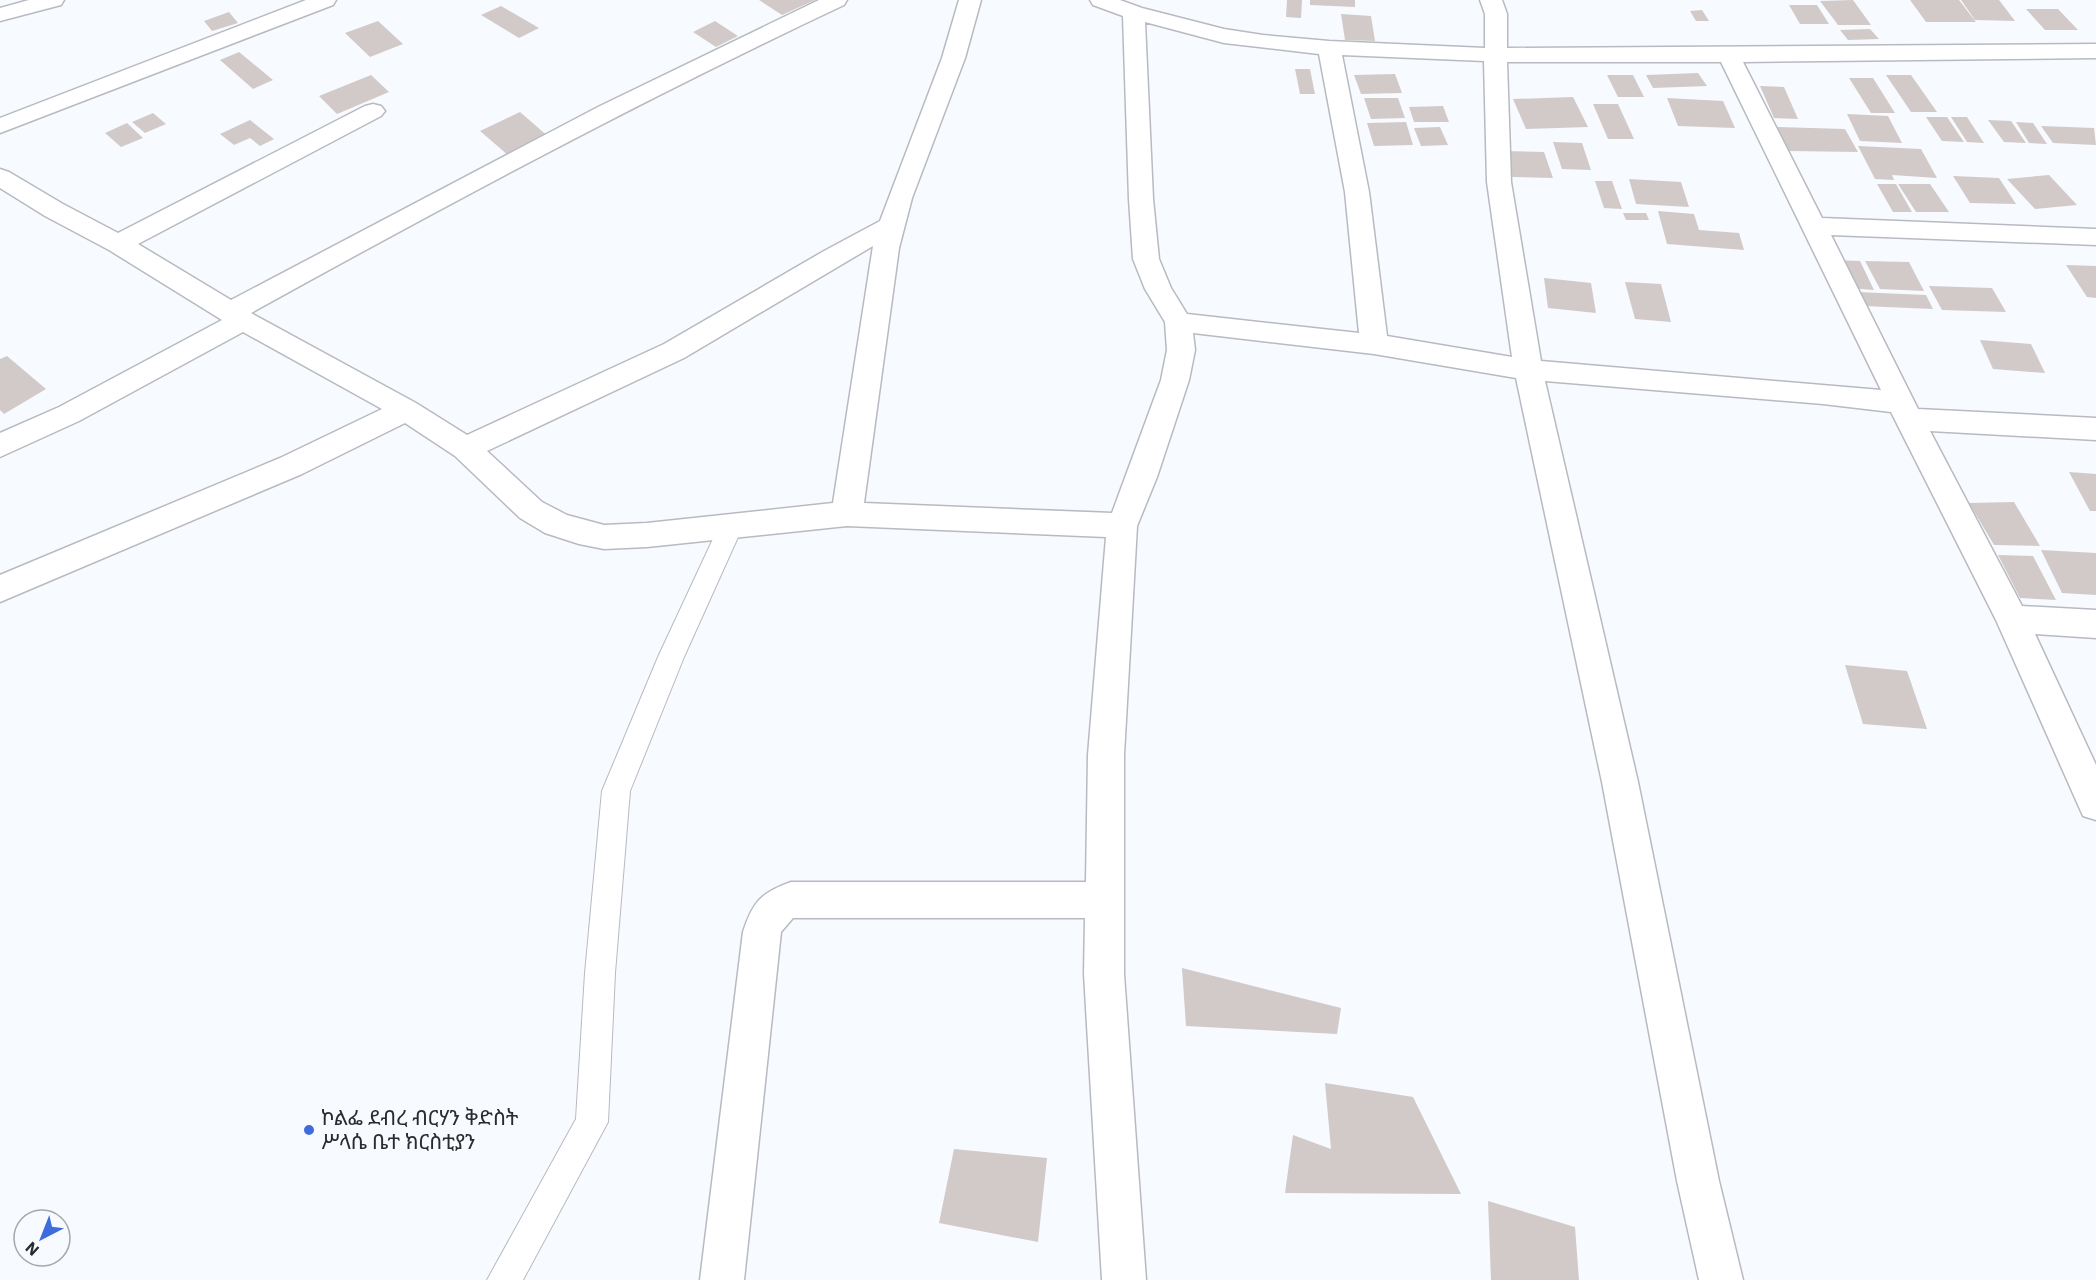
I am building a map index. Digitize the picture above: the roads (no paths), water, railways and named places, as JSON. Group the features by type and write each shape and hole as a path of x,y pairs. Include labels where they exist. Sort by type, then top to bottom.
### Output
{"street":[{"path":"0,15 52,0"},
{"path":"0,126 326,0"},
{"path":"0,446 69,414 495,168 652,88 836,0"},
{"path":"847,514 866,392 880,273 891,226 952,62 970,0"},
{"path":"1101,0 1134,13 1224,36 1329,48 1496,55 2096,51"},
{"path":"1491,0 1496,14 1495,101 1499,182 1528,370 1620,782 1696,1169 1721,1280"},
{"path":"1124,1280 1104,974 1106,755 1122,526 1142,477 1175,380 1181,350 1179,322 1158,289 1146,259 1141,199 1134,13"},
{"path":"1329,48 1357,192 1374,344"},
{"path":"1729,55 1905,411 2012,619 2096,804"},
{"path":"118,244 373,111"},
{"path":"0,177 54,210 118,244 237,316 406,410 465,448 531,510 556,524 579,532 604,537 647,535 847,514 1122,526"},
{"path":"465,448 674,351 833,257 891,226"},
{"path":"1814,226 2096,237"},
{"path":"1179,322 1374,344 1528,370 1823,394 1905,411 2096,429"},
{"path":"0,589 291,466 406,410"},
{"path":"2012,619 2096,624"},
{"path":"722,1280 762,932 767,915 782,903 791,900 1105,900"}],"lane":[{"path":"504,1280 592,1122 600,974 616,791 671,657 731,526"}],"place":[{"name":"ኮልፌ ደብረ ብርሃን ቅድስት ሥላሴ ቤተ ክርስቲያን","path":"309,1130"}]}
